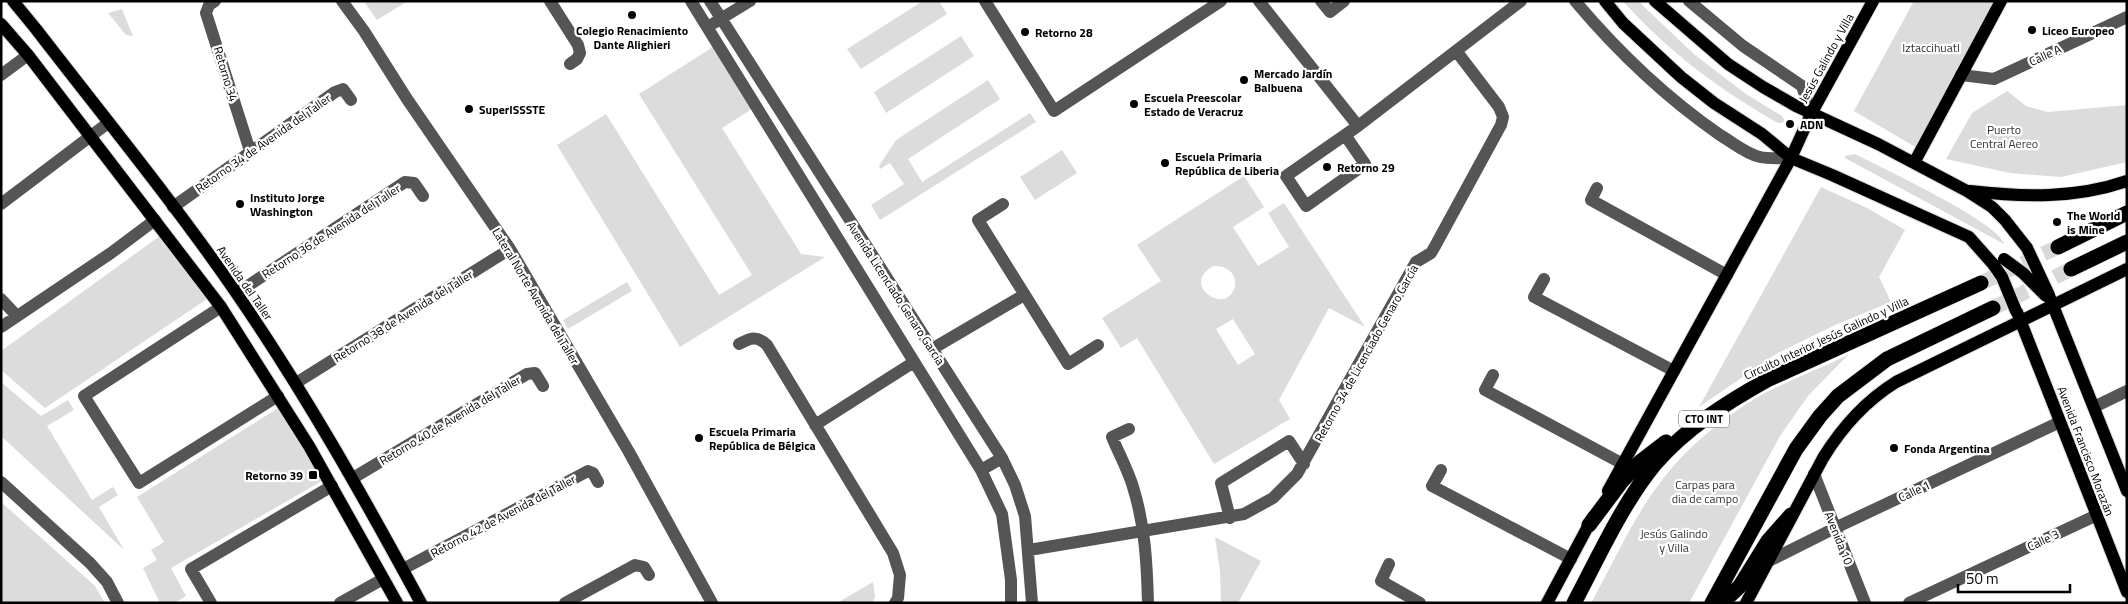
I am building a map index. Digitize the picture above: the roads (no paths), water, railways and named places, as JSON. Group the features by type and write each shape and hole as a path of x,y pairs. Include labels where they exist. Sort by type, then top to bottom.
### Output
{"highway":[{"path":"2058,247 2127,213"},
{"path":"2071,269 2127,242"},
{"name":"Circuito Interior Jesús Galindo y Villa","path":"1574,603 1622,514 1654,465 1674,444 1702,421 1734,399 1767,380 1981,284"},
{"path":"1712,603 1796,449 1820,416 1838,396 1887,360 1992,308"},
{"path":"1589,525 1622,481 1640,462 1666,442 1702,421"},
{"path":"1722,603 1740,586 1768,541 1791,516"}],"main road":[{"name":"Avenida del Taller","path":"13,1 173,207 237,293 296,383 422,603"},
{"path":"1605,1 1623,23 1681,77 1714,103 1762,134 1791,158 1969,237 1999,261 2023,273 2049,298"},
{"name":"Avenida Francisco Morazán","path":"1655,1 1728,64 1763,87 1811,114 1914,163 1967,191 1992,207 2005,220 2027,248 2127,491"},
{"name":"Jesús Galindo y Villa","path":"1547,603 1791,158 1811,114 1873,1"},
{"path":"1914,163 2001,1"},
{"path":"1,24 28,55 220,307 278,396 332,486 397,603"},
{"path":"1967,191 2020,196 2062,196 2088,192 2127,181"},
{"name":"Avenida Francisco Morazán","path":"1999,261 2002,277 2127,592"},
{"path":"1746,603 1791,516 1835,439 1849,421 1880,392 2049,298 2127,269"}],"street":[{"name":"Retorno 34","path":"215,1 209,4 206,13 250,151"},
{"name":"Lateral Norte Avenida del Taller","path":"342,1 510,249 629,452 712,603"},
{"path":"550,1 578,46 580,53 577,59 570,64"},
{"name":"Avenida Licenciado Genaro García","path":"691,1 981,470 1002,514 1010,571 1011,603"},
{"name":"Avenida Licenciado Genaro García","path":"710,1 1002,458 1015,485 1025,516 1032,603"},
{"path":"707,28 750,1"},
{"path":"985,1 1054,111 1221,1"},
{"path":"1259,1 1358,126"},
{"path":"1321,1 1330,12 1344,1"},
{"path":"1345,135 1366,164 1306,206 1286,176 1345,135 1358,126 1521,1"},
{"path":"1575,1 1608,40 1642,74 1713,130 1737,146 1760,157 1791,158"},
{"path":"1689,1 1743,46 1802,86 1811,114"},
{"name":"Calle A","path":"1961,75 1994,79 2127,17"},
{"name":"Retorno 34 de Licenciado Genaro García","path":"1029,550 1230,518 1266,504 1290,482 1304,464 1416,262 1431,253 1434,248 1497,133 1503,117 1493,99 1456,52"},
{"path":"1,75 28,55"},
{"name":"Retorno 34 de Avenida del Taller","path":"173,207 340,89 346,92 351,100"},
{"path":"1,204 108,123"},
{"name":"Retorno 36 de Avenida del Taller","path":"237,293 405,182 414,183 423,196"},
{"path":"1597,188 1591,200 1727,275"},
{"path":"1003,204 978,220 1068,364 1098,345"},
{"path":"1,327 112,253 155,220"},
{"name":"Retorno 38 de Avenida del Taller","path":"296,383 510,249"},
{"path":"1544,279 1534,297 1674,371"},
{"path":"870,289 888,280"},
{"path":"932,350 1024,295"},
{"path":"1,299 17,316"},
{"path":"220,307 84,396 139,484 278,396"},
{"path":"739,344 752,338 763,341 894,553 900,575 898,598 895,603"},
{"path":"816,424 914,362"},
{"name":"Retorno 40 de Avenida del Taller","path":"352,478 527,374 535,373 543,386"},
{"path":"1493,375 1485,390 1623,464"},
{"path":"2094,407 2127,391"},
{"name":"Calle 1","path":"1769,561 2060,422"},
{"path":"1129,429 1112,437 1132,486 1143,532 1148,603"},
{"path":"1230,518 1221,483 1289,441 1304,464"},
{"path":"981,470 1002,458"},
{"path":"1441,470 1432,486 1571,559"},
{"name":"Retorno 42 de Avenida del Taller","path":"403,569 588,471 593,473 598,482"},
{"name":"Avenida 10","path":"1814,474 1865,603"},
{"path":"1,482 90,562 107,582 118,603"},
{"path":"211,603 191,569 332,486"},
{"name":"Calle 3","path":"1909,603 2097,516"},
{"path":"1389,564 1381,581 1420,603"},
{"path":"565,603 635,565 644,567 649,575"},
{"path":"340,603 383,579"}],"tunnel":[{"path":"1981,283 2058,247"},
{"path":"1993,308 2071,269"}],"place":[{"name":"Colegio Renacimiento Dante Alighieri","path":"632,15"},
{"name":"Liceo Europeo","path":"2032,30"},
{"name":"Retorno 28","path":"1025,32"},
{"name":"Mercado Jardín Balbuena","path":"1244,80"},
{"name":"Escuela Preescolar Estado de Veracruz","path":"1134,104"},
{"name":"SuperISSSTE","path":"469,109"},
{"name":"ADN","path":"1790,124"},
{"name":"Escuela Primaria República de Liberia","path":"1165,163"},
{"name":"Retorno 29","path":"1327,167"},
{"name":"Instituto Jorge Washington","path":"240,204"},
{"name":"The World is Mine","path":"2057,222"},
{"name":"Escuela Primaria República de Bélgica","path":"699,438"},
{"name":"Fonda Argentina","path":"1894,448"},
{"name":"Retorno 39","path":"313,475"}],"park label":[{"name":"Iztaccihuatl","path":"1931,47"},
{"name":"Puerto Central Aereo","path":"2004,136"},
{"name":"Carpas para dia de campo","path":"1705,491"}]}
